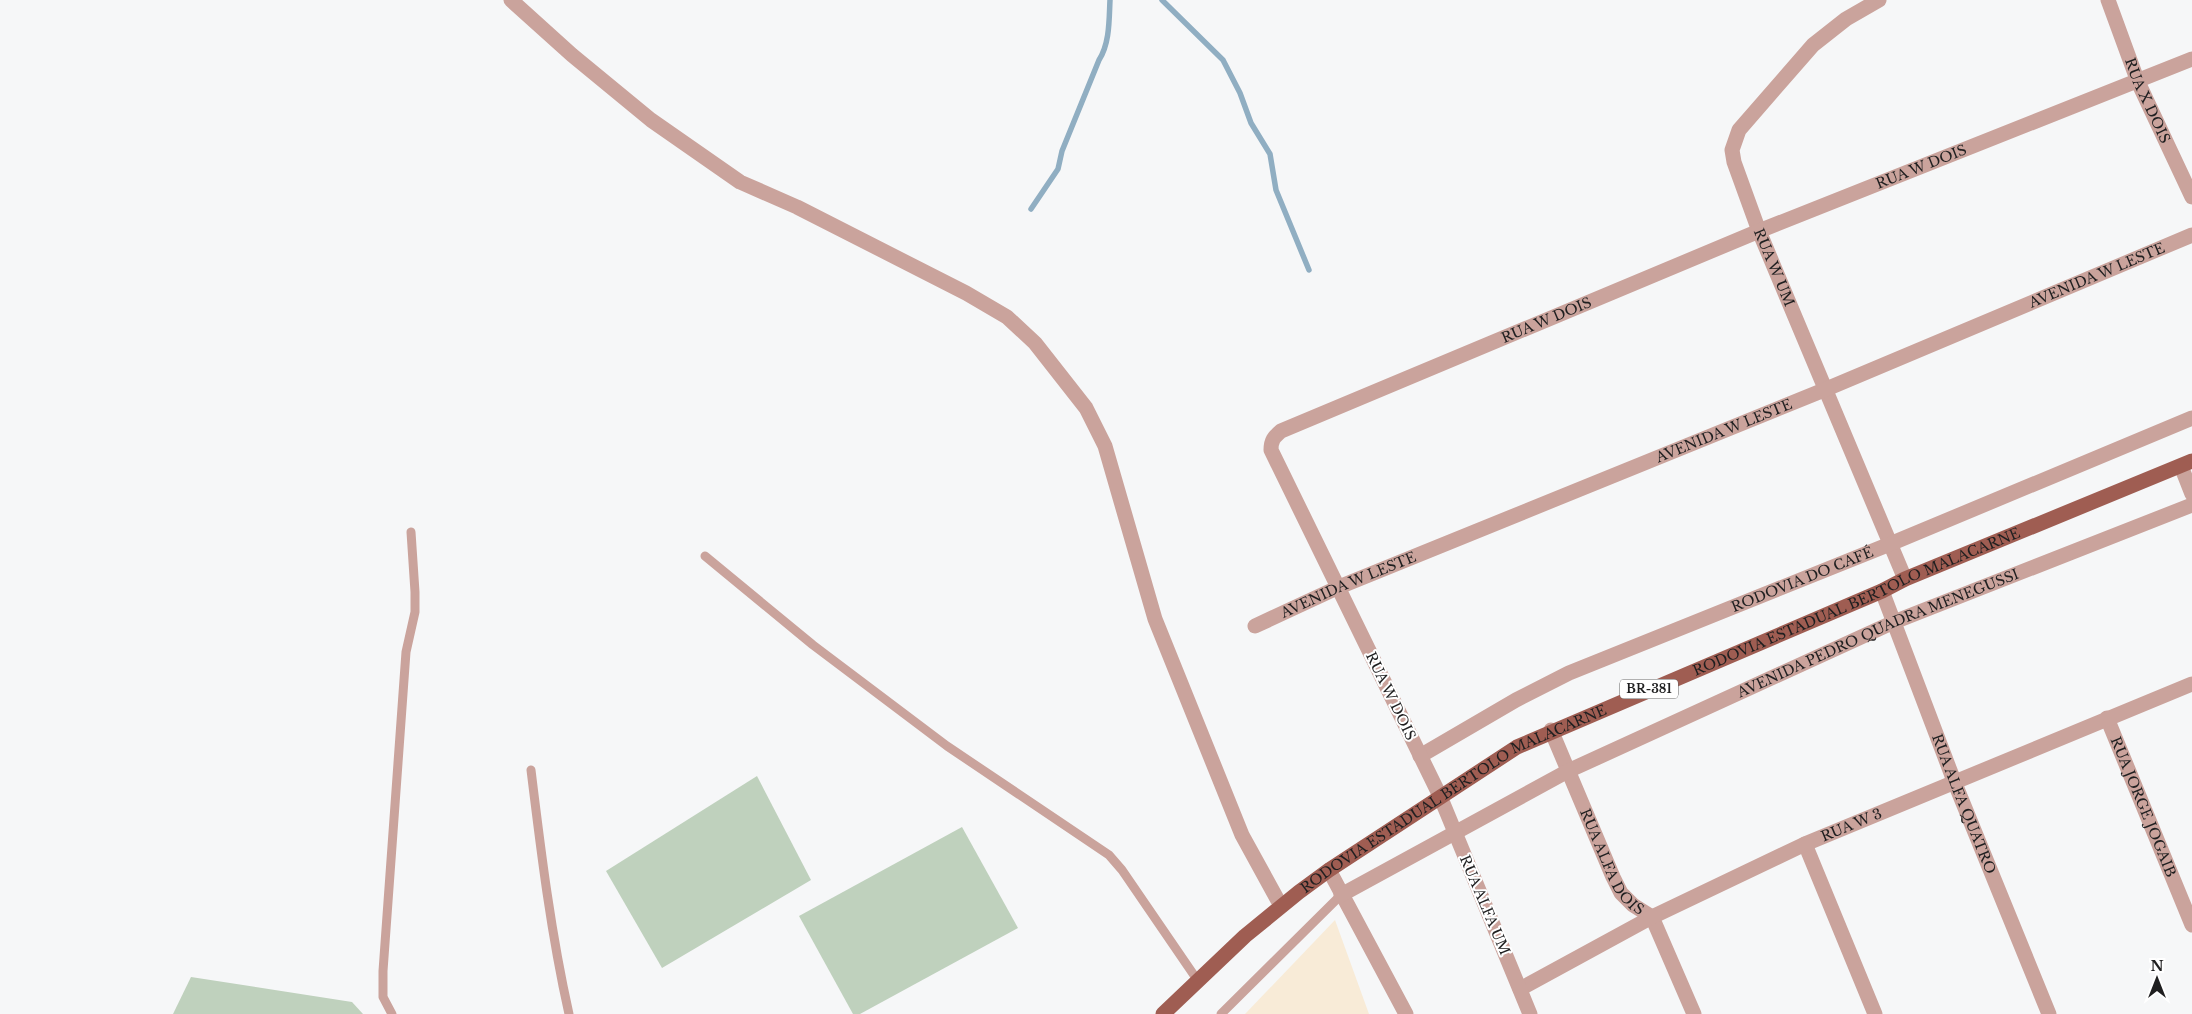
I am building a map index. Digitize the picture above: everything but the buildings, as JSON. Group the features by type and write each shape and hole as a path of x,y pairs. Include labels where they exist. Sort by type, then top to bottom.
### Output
{"main road":[{"name":"RODOVIA ESTADUAL BERTOLO MALACARNE","path":"1163,1014 1245,936 1281,906 1329,870 1516,747 1552,730 1882,591 1905,579 2186,463"}],"street":[{"path":"511,0 572,55 651,120 740,182 796,207 966,293 1006,318 1035,343 1086,408 1105,446 1155,619 1242,835 1281,906"},
{"name":"RUA W UM","path":"1878,0 1846,20 1813,45 1739,130 1732,150 1734,162 1759,231 1824,390 1905,579"},
{"name":"RUA X DOIS","path":"2108,0 2138,82 2192,197"},
{"name":"RUA W DOIS","path":"1440,796 1271,450 1271,442 1274,436 1281,431 1759,231 2192,59"},
{"name":"AVENIDA W LESTE","path":"1255,626 1339,587 1824,390 2192,234"},
{"name":"RODOVIA DO CAFÉ","path":"1420,756 1516,700 1569,673 1890,544 2192,418"},
{"path":"2186,463 2192,494"},
{"name":"AVENIDA PEDRO QUADRA MENEGUSSI","path":"1341,895 1456,834 1568,771 1894,622 2192,505"},
{"name":"RUA ALFA QUATRO","path":"1882,591 1954,781 2049,1014"},
{"name":"RUA W 3","path":"1520,989 1652,917 1805,844 2192,684"},
{"name":"RUA JORGE JOGAIB","path":"2107,718 2192,925"},
{"name":"RUA ALFA DOIS","path":"1552,730 1612,877 1621,893 1633,905 1652,917 1694,1014"},
{"name":"RUA ALFA UM","path":"1440,796 1530,1014"},
{"path":"1805,844 1875,1014"},
{"path":"1329,870 1406,1014"}],"lane":[{"path":"392,1014 383,997 383,971 406,652 415,612 416,592 412,532"},
{"path":"706,556 813,645 939,740 1109,855 1122,870 1198,980"},
{"path":"531,770 558,967 570,1014"},
{"path":"1221,1014 1341,895"}],"shaded area":[{"path":"1335,920 1369,1014 1245,1014"}],"green space":[{"path":"757,776 811,880 662,968 606,871"},
{"path":"962,827 1018,928 860,1014 853,1014 799,916"},
{"path":"191,977 352,1002 363,1014 173,1014"}],"waterway":[{"path":"1031,209 1058,169 1062,151 1103,53 1108,31 1110,0"},
{"path":"1162,0 1223,60 1240,93 1251,123 1270,154 1276,190 1309,270"}]}
